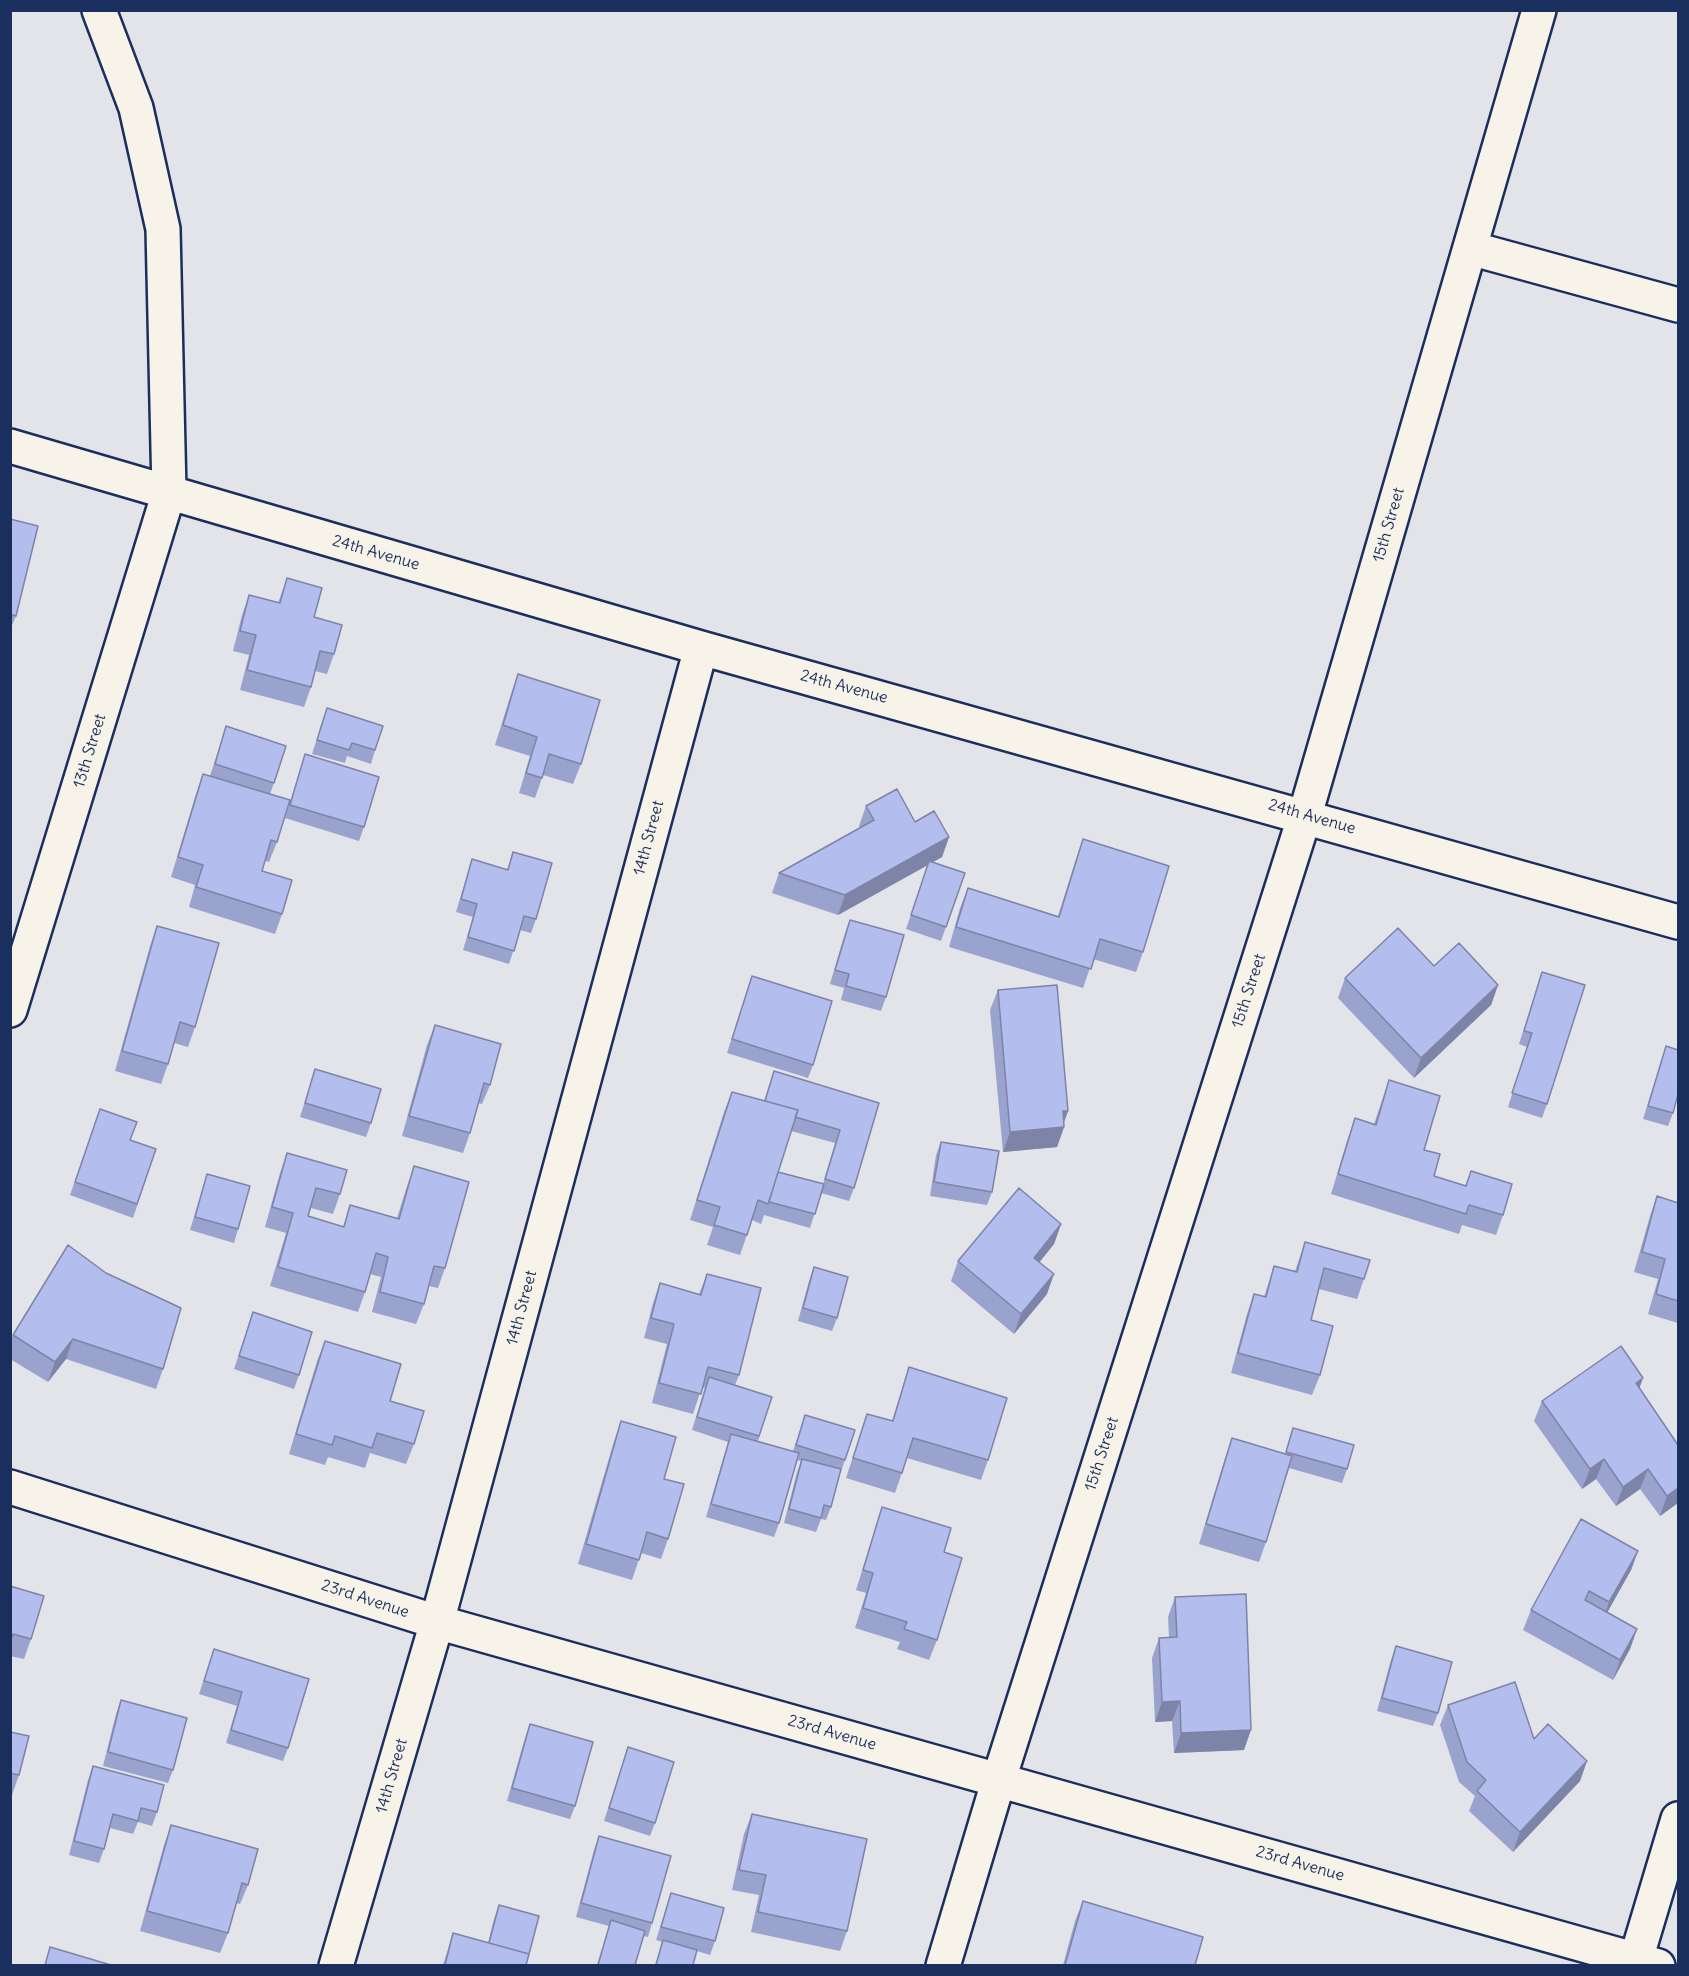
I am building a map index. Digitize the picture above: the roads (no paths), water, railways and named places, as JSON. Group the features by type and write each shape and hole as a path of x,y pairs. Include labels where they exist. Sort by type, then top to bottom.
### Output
{"street":[{"name":"13th Street","path":"10,1010 169,492 163,230 136,108 99,10"},
{"name":"15th Street","path":"943,1965 999,1779 1305,815 1539,10"},
{"path":"1470,248 1678,305"},
{"name":"24th Avenue","path":"10,446 700,648 1305,815 1678,922"},
{"name":"14th Street","path":"336,1965 437,1622 700,648"},
{"name":"23rd Avenue","path":"10,1486 437,1622 999,1779 1642,1963"},
{"path":"1642,1963 1678,1820"}]}
